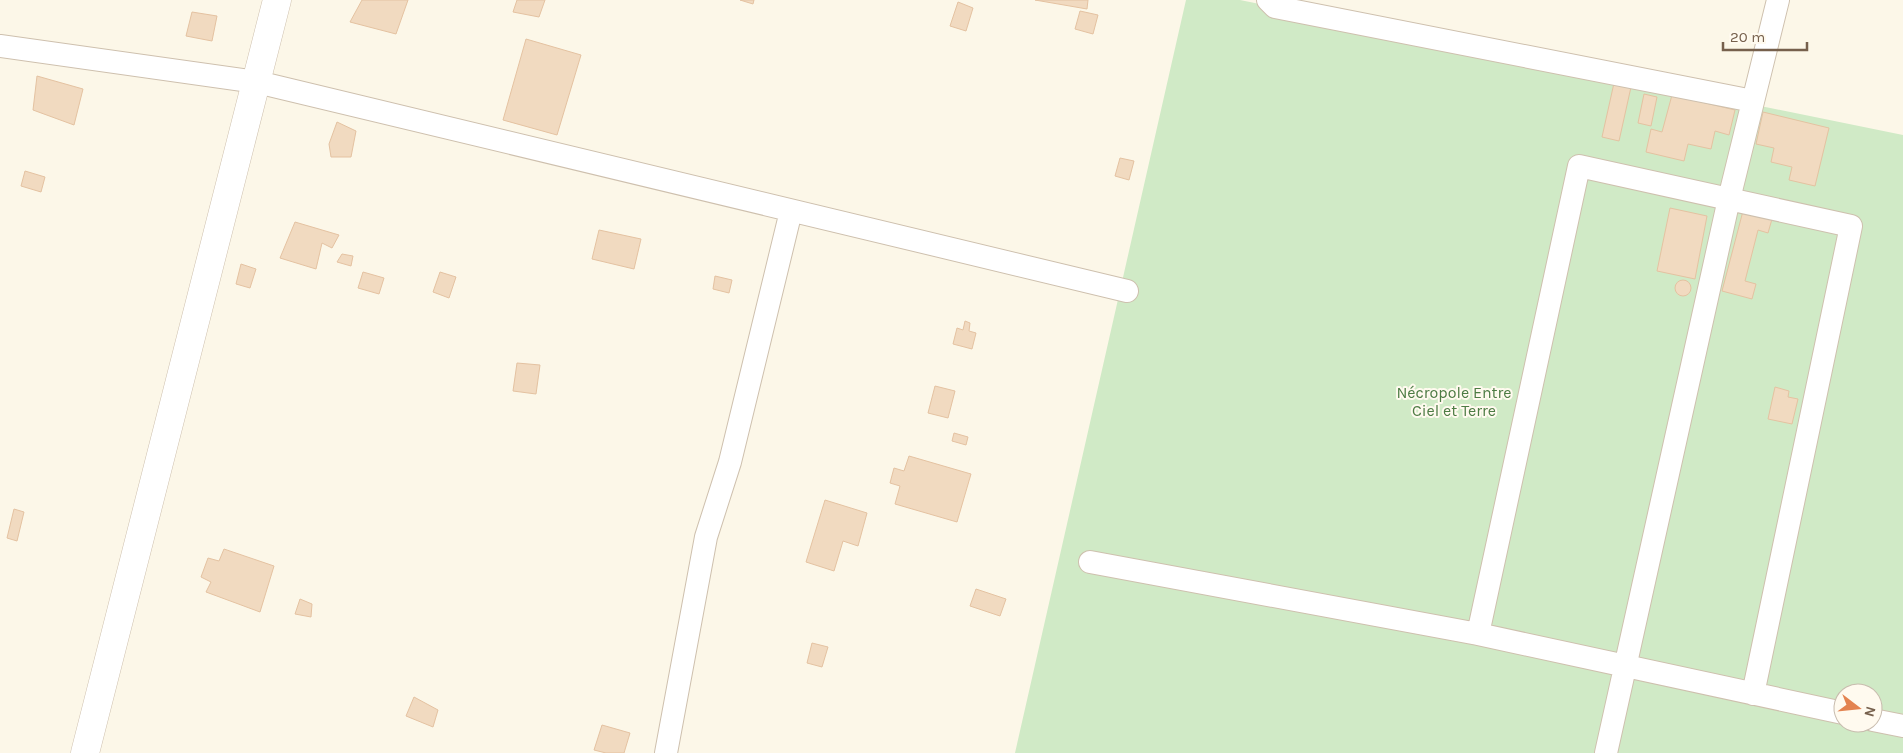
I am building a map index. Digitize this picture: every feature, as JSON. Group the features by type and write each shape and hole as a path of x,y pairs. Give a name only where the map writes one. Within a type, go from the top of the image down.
{"street":[{"path":"85,753 257,82 276,0"},
{"path":"1268,0 1275,7 1753,101"},
{"path":"1606,753 1624,665 1729,199 1778,0"},
{"path":"0,46 257,82 1127,291"},
{"path":"1478,634 1579,166 1850,226 1754,694"},
{"path":"666,753 706,537 730,462 791,211"},
{"path":"1090,562 1478,634 1833,711"},
{"path":"1883,722 1903,726"}],"green space":[{"name":"Nécropole Entre Ciel et Terre","path":"1186,0 1240,0 1903,135 1903,753 1015,753"}],"building":[{"path":"362,0 408,0 396,34 350,22"},
{"path":"517,0 545,0 539,17 513,12"},
{"path":"740,0 754,0 753,4"},
{"path":"1035,0 1088,0 1087,9"},
{"path":"958,2 973,8 966,31 950,26"},
{"path":"1080,11 1098,15 1093,34 1075,29"},
{"path":"192,12 217,16 212,41 186,36"},
{"path":"526,39 581,55 557,135 503,120"},
{"path":"37,76 83,89 74,125 33,110"},
{"path":"1614,83 1631,87 1619,141 1602,137"},
{"path":"1644,94 1657,97 1651,126 1638,123"},
{"path":"1672,95 1735,110 1729,135 1715,131 1711,149 1688,144 1684,161 1646,152 1651,129 1662,132"},
{"path":"1763,112 1829,128 1815,186 1789,180 1792,167 1771,162 1774,148 1756,144"},
{"path":"337,122 356,131 351,157 331,157 329,144"},
{"path":"1120,158 1134,161 1129,180 1115,176"},
{"path":"25,171 45,177 41,192 21,186"},
{"path":"1670,208 1707,216 1695,279 1657,271"},
{"path":"1743,211 1772,219 1768,233 1758,230 1745,281 1756,284 1752,299 1722,291"},
{"path":"295,222 339,235 332,248 322,243 316,269 280,258"},
{"path":"599,230 641,239 634,269 592,259"},
{"path":"342,254 353,256 351,266 337,262"},
{"path":"241,264 256,269 250,288 236,284"},
{"path":"363,272 384,278 379,294 358,288"},
{"path":"440,272 456,277 449,298 433,292"},
{"path":"715,276 732,280 729,293 713,289"},
{"path":"1683,280 1689,282 1691,288 1689,294 1683,296 1677,294 1675,288 1677,282"},
{"path":"965,321 970,323 969,331 976,333 972,349 953,344 957,328 963,330"},
{"path":"517,363 540,365 536,394 513,391"},
{"path":"935,386 955,391 948,418 928,413"},
{"path":"1775,387 1789,391 1788,397 1798,399 1792,424 1768,419"},
{"path":"954,433 968,437 966,445 952,441"},
{"path":"909,456 971,474 957,522 895,504 900,486 890,483 894,468 904,471"},
{"path":"825,500 867,513 858,546 843,541 834,571 806,562"},
{"path":"14,509 24,512 17,541 7,538"},
{"path":"224,549 274,566 260,612 206,592 211,582 201,577 208,558 219,561"},
{"path":"976,589 1006,599 1000,616 970,606"},
{"path":"300,599 312,604 311,617 295,614"},
{"path":"812,643 828,647 822,667 807,663"},
{"path":"414,697 438,710 433,727 406,716"},
{"path":"602,725 630,733 624,753 606,753 594,750"}]}
